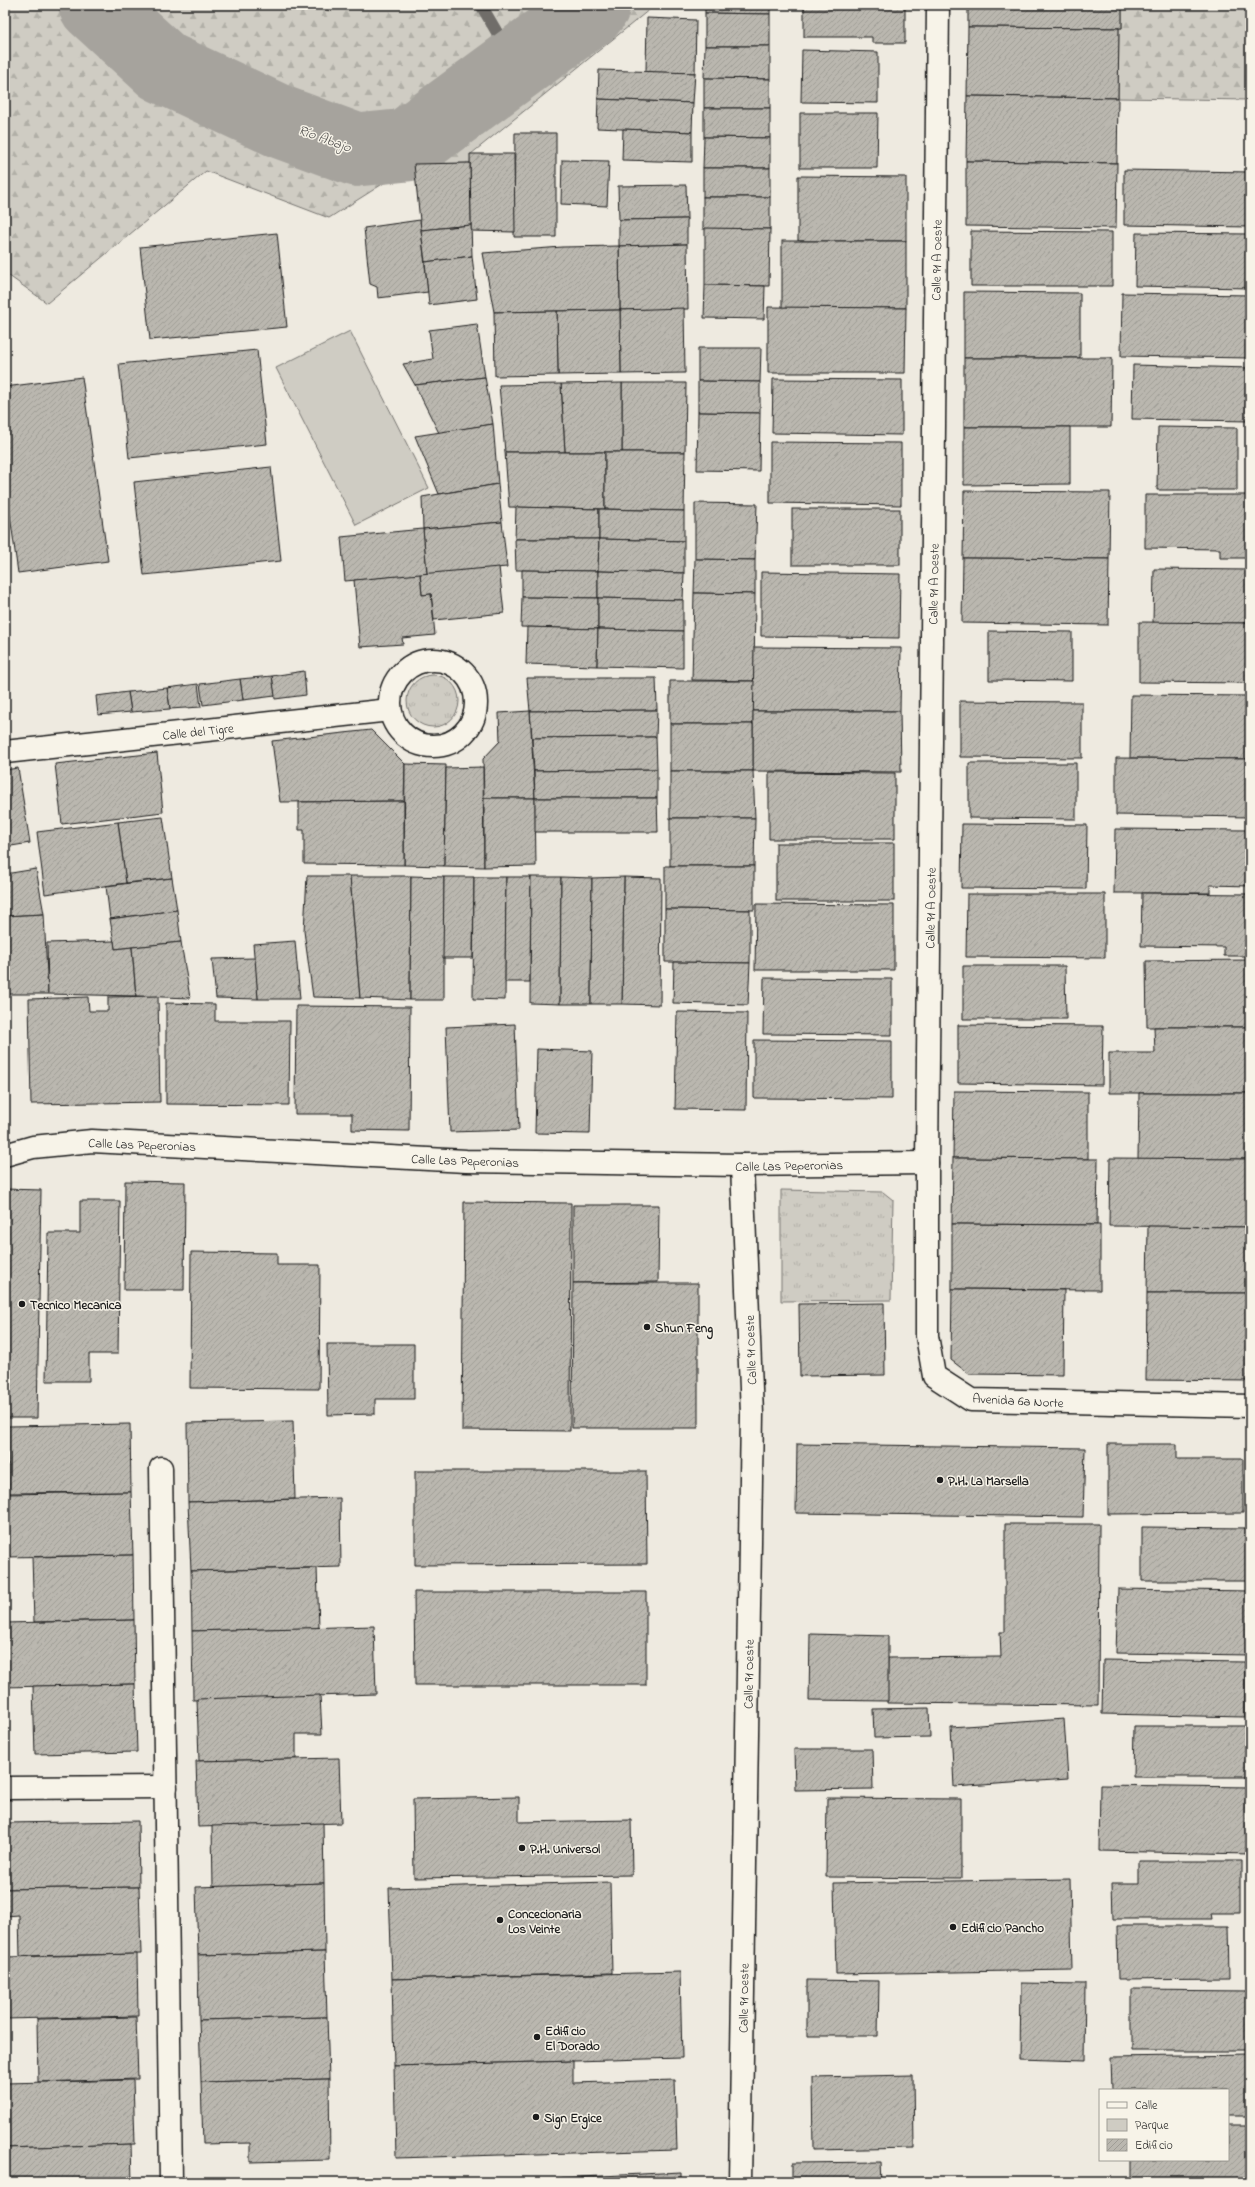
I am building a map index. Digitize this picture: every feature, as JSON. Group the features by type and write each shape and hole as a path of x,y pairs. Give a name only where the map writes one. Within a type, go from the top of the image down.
{"street":[{"name":"Calle 91 A Oeste","path":"927,1163 938,5"},
{"name":"Calle del Tigre","path":"5,752 390,710"},
{"name":"Calle Las Peperonias","path":"5,1155 33,1147 92,1141 466,1160 742,1165 927,1163"},
{"name":"Avenida 6a Norte","path":"927,1163 927,1336 934,1376 971,1400 1250,1406"},
{"name":"Calle 91 Oeste","path":"740,2182 752,1414 742,1165"},
{"path":"161,1468 171,2181"},
{"path":"5,1788 166,1787"}],"green space":[{"path":"5,5 317,5 329,11 331,5 655,5 471,154 470,163 414,164 329,218 206,171 47,303 5,273"},
{"path":"1122,5 1250,5 1250,100 1118,98 1119,28 1122,28"},
{"path":"350,331 429,488 356,525 276,368"},
{"path":"428,675 438,675 452,682 459,696 459,706 452,720 438,727 428,727 418,723 411,716 407,706 407,696 411,686 418,679"},
{"path":"781,1190 883,1192 893,1200 891,1300 781,1301"}],"building":[{"path":"705,5 770,5 770,14 705,13"},
{"path":"804,5 905,5 905,43 872,43 872,37 804,37"},
{"path":"968,5 1122,5 1122,28 968,27"},
{"path":"705,13 770,14 770,46 705,46"},
{"path":"647,18 696,20 695,73 646,72"},
{"path":"968,27 1119,28 1118,98 967,96"},
{"path":"705,46 770,46 770,79 704,78"},
{"path":"802,50 878,52 878,103 801,102"},
{"path":"599,70 695,73 693,103 598,99"},
{"path":"704,78 770,79 770,108 704,108"},
{"path":"967,96 1118,98 1117,163 966,161"},
{"path":"598,99 693,103 692,132 597,128"},
{"path":"704,108 770,108 770,138 704,137"},
{"path":"800,113 878,113 877,168 800,168"},
{"path":"623,129 692,132 692,162 622,160"},
{"path":"515,133 556,133 556,237 514,237"},
{"path":"704,137 770,138 770,168 703,168"},
{"path":"470,154 514,154 515,232 471,231"},
{"path":"562,160 609,161 607,206 561,204"},
{"path":"966,161 1117,163 1116,228 966,226"},
{"path":"470,163 471,225 421,230 414,164"},
{"path":"703,168 770,168 770,197 703,197"},
{"path":"1124,170 1250,172 1250,227 1124,225"},
{"path":"798,176 906,177 906,241 798,241"},
{"path":"686,185 687,219 619,220 618,186"},
{"path":"703,197 770,197 770,229 703,229"},
{"path":"687,219 687,244 619,246 619,220"},
{"path":"420,220 428,292 378,298 377,287 370,284 364,228"},
{"path":"471,225 472,256 425,262 421,230"},
{"path":"705,228 770,229 769,286 705,285"},
{"path":"971,231 1112,232 1112,286 971,286"},
{"path":"277,233 287,327 150,340 140,247"},
{"path":"1136,233 1250,234 1250,288 1135,286"},
{"path":"782,241 906,241 906,308 782,308"},
{"path":"687,244 688,309 620,310 619,246"},
{"path":"619,246 620,310 494,312 483,253 562,247"},
{"path":"472,256 477,299 429,305 425,262"},
{"path":"705,285 765,286 764,319 704,318"},
{"path":"964,292 1080,293 1080,358 964,358"},
{"path":"1122,293 1250,295 1250,358 1121,356"},
{"path":"768,307 906,308 905,373 768,373"},
{"path":"684,308 685,373 621,374 620,310"},
{"path":"620,310 621,374 558,375 557,311"},
{"path":"557,311 558,375 495,376 494,312"},
{"path":"477,324 485,377 415,385 403,364 433,359 429,330"},
{"path":"698,348 761,348 760,382 698,381"},
{"path":"257,350 267,444 129,458 119,364"},
{"path":"964,358 1112,358 1111,427 964,427"},
{"path":"1133,365 1250,368 1250,421 1132,419"},
{"path":"82,377 108,561 18,573 5,479 5,387"},
{"path":"485,377 493,424 439,433 415,385"},
{"path":"773,379 902,380 902,435 772,433"},
{"path":"698,381 760,382 760,413 698,412"},
{"path":"622,383 686,383 685,452 622,452"},
{"path":"622,383 622,452 565,452 561,384"},
{"path":"561,384 565,452 505,452 499,385"},
{"path":"698,412 760,413 759,471 697,470"},
{"path":"493,424 498,484 439,494 415,436"},
{"path":"964,427 1070,427 1070,484 964,485"},
{"path":"1158,427 1237,428 1237,490 1157,490"},
{"path":"770,442 901,443 901,505 770,503"},
{"path":"505,452 605,452 605,509 509,507"},
{"path":"605,452 685,452 684,511 605,509"},
{"path":"271,467 281,561 144,575 134,482"},
{"path":"498,484 502,522 423,529 422,497"},
{"path":"964,491 1110,492 1109,559 963,558"},
{"path":"1145,495 1250,495 1250,558 1220,558 1220,549 1145,548"},
{"path":"695,503 757,504 755,560 695,559"},
{"path":"516,507 599,509 599,539 515,539"},
{"path":"599,509 684,511 684,541 599,539"},
{"path":"792,509 900,509 900,565 792,565"},
{"path":"502,522 507,567 427,574 423,529"},
{"path":"423,529 427,574 345,581 341,537"},
{"path":"515,539 599,539 598,571 516,570"},
{"path":"599,539 684,541 684,573 598,571"},
{"path":"963,558 1109,559 1108,625 962,623"},
{"path":"695,559 755,560 755,594 694,593"},
{"path":"499,567 504,613 434,620 431,594 422,595 420,574"},
{"path":"1154,569 1250,570 1250,623 1153,623"},
{"path":"522,570 598,571 598,598 522,597"},
{"path":"598,571 684,573 683,600 598,598"},
{"path":"761,572 900,574 899,638 761,636"},
{"path":"420,574 422,595 431,594 435,635 402,638 403,644 360,647 354,580"},
{"path":"694,593 755,594 754,681 692,680"},
{"path":"522,597 598,598 598,629 521,627"},
{"path":"598,598 683,600 683,631 598,629"},
{"path":"1139,622 1250,623 1250,683 1139,682"},
{"path":"527,627 598,629 597,666 526,664"},
{"path":"598,629 683,631 683,668 597,666"},
{"path":"989,631 1072,632 1072,681 989,680"},
{"path":"754,647 901,648 900,711 753,711"},
{"path":"304,671 306,695 275,699 272,676"},
{"path":"272,676 275,696 243,700 240,679"},
{"path":"527,678 656,678 657,710 530,711"},
{"path":"240,679 243,700 203,705 200,684"},
{"path":"670,681 754,681 753,724 670,724"},
{"path":"198,684 201,707 170,709 167,688"},
{"path":"167,688 170,709 131,712 128,692"},
{"path":"128,692 131,712 98,715 96,696"},
{"path":"1131,695 1250,696 1250,759 1130,758"},
{"path":"960,701 1082,702 1082,758 960,757"},
{"path":"657,710 656,737 532,738 530,711"},
{"path":"530,711 535,798 484,798 483,759 500,741 499,713"},
{"path":"753,711 900,711 901,772 753,771"},
{"path":"670,724 753,724 753,771 670,771"},
{"path":"371,730 405,764 404,801 280,802 272,741"},
{"path":"656,737 657,769 534,771 532,738"},
{"path":"157,753 163,812 62,824 55,764"},
{"path":"1116,758 1250,759 1250,817 1116,815"},
{"path":"969,763 1076,763 1076,819 969,818"},
{"path":"405,764 446,765 444,866 404,865"},
{"path":"483,767 484,867 444,866 446,768"},
{"path":"18,768 30,843 5,847 5,770"},
{"path":"657,769 657,798 535,798 534,771"},
{"path":"670,771 753,771 755,818 670,818"},
{"path":"769,772 895,773 895,839 769,839"},
{"path":"484,798 535,798 536,866 484,867"},
{"path":"535,798 657,798 658,832 535,832"},
{"path":"404,801 404,865 304,864 304,830 299,830 299,802"},
{"path":"163,817 172,878 126,883 118,822"},
{"path":"670,818 755,818 754,866 670,866"},
{"path":"118,822 126,883 45,894 37,832"},
{"path":"962,824 1087,825 1086,889 961,888"},
{"path":"1115,829 1250,830 1250,886 1210,885 1210,893 1114,893"},
{"path":"776,843 894,843 894,901 776,901"},
{"path":"665,866 754,866 754,910 665,909"},
{"path":"36,869 44,914 5,916 5,874"},
{"path":"307,876 350,876 360,998 313,997 304,931"},
{"path":"350,876 411,876 410,1000 360,998"},
{"path":"411,876 444,877 444,1000 410,1000"},
{"path":"444,877 474,877 473,958 443,958"},
{"path":"474,877 506,877 505,1000 473,999"},
{"path":"506,877 531,877 530,982 505,982"},
{"path":"531,877 561,877 560,1004 530,1003"},
{"path":"561,877 592,878 591,1004 560,1004"},
{"path":"624,877 661,878 660,1005 622,1004"},
{"path":"624,877 622,1004 591,1004 592,878"},
{"path":"172,878 177,910 110,919 106,886"},
{"path":"1142,893 1249,894 1250,956 1224,956 1224,947 1141,946"},
{"path":"967,894 1105,894 1105,958 966,957"},
{"path":"756,904 894,905 894,970 755,970"},
{"path":"665,909 750,910 750,963 665,962"},
{"path":"177,910 181,942 115,949 110,919"},
{"path":"44,914 48,994 5,994 5,916"},
{"path":"114,941 115,949 132,947 136,996 48,994 47,943"},
{"path":"295,941 300,999 258,999 253,944"},
{"path":"181,942 190,998 136,996 132,947"},
{"path":"255,958 258,999 216,998 212,959"},
{"path":"1250,960 1250,1027 1147,1027 1146,961"},
{"path":"674,962 750,963 748,1005 673,1003"},
{"path":"963,966 1065,966 1066,1019 963,1019"},
{"path":"764,978 892,979 892,1035 763,1034"},
{"path":"158,996 160,1102 31,1104 29,999 88,997 89,1011 108,1011 108,997"},
{"path":"166,1003 215,1004 215,1021 290,1021 289,1105 166,1104"},
{"path":"296,1006 410,1007 409,1131 352,1130 352,1114 295,1114"},
{"path":"677,1012 747,1013 746,1110 675,1109"},
{"path":"515,1024 519,1130 450,1132 446,1027"},
{"path":"958,1025 1103,1026 1102,1085 958,1083"},
{"path":"1154,1027 1250,1027 1250,1093 1109,1093 1109,1053 1155,1053"},
{"path":"754,1040 892,1041 892,1099 754,1098"},
{"path":"537,1049 592,1051 590,1134 535,1133"},
{"path":"954,1091 1088,1092 1088,1159 953,1158"},
{"path":"1139,1093 1250,1093 1250,1159 1138,1159"},
{"path":"953,1158 1098,1159 1097,1225 952,1224"},
{"path":"1110,1158 1250,1159 1250,1227 1109,1226"},
{"path":"125,1181 185,1182 184,1290 124,1290"},
{"name":"Tecnico Mecanica","path":"5,1189 41,1190 37,1418 5,1418"},
{"path":"80,1201 120,1201 118,1354 89,1354 89,1381 46,1381 48,1233 80,1233"},
{"path":"464,1202 571,1203 570,1431 462,1430"},
{"path":"573,1205 659,1205 658,1282 573,1283"},
{"path":"952,1224 1100,1225 1100,1290 952,1289"},
{"path":"1148,1226 1250,1227 1250,1293 1147,1293"},
{"path":"191,1252 277,1253 277,1265 320,1265 319,1389 190,1388"},
{"path":"573,1283 698,1283 698,1428 572,1428"},
{"path":"952,1289 1064,1290 1063,1375 969,1374 951,1360"},
{"path":"1147,1293 1250,1293 1250,1381 1146,1380"},
{"path":"884,1303 885,1375 800,1376 799,1304"},
{"path":"327,1344 414,1344 414,1399 375,1399 375,1414 328,1415"},
{"path":"293,1421 295,1499 188,1502 187,1423"},
{"path":"130,1424 131,1492 9,1493 8,1426"},
{"name":"P.H. La Marsella","path":"797,1444 1085,1448 1083,1517 796,1513"},
{"path":"1108,1444 1177,1444 1177,1459 1243,1459 1243,1513 1108,1514"},
{"path":"415,1471 646,1471 647,1564 415,1565"},
{"path":"131,1492 133,1555 5,1557 5,1494"},
{"path":"340,1498 341,1567 191,1571 188,1502"},
{"path":"1005,1524 1099,1524 1098,1705 887,1703 888,1658 1001,1657 1000,1632 1005,1632"},
{"path":"1142,1527 1250,1528 1250,1581 1142,1581"},
{"path":"133,1555 134,1620 34,1622 32,1557"},
{"path":"317,1568 319,1628 192,1631 191,1571"},
{"path":"1118,1589 1250,1591 1250,1655 1116,1653"},
{"path":"414,1592 646,1592 646,1685 415,1685"},
{"path":"134,1620 135,1684 5,1687 5,1623"},
{"path":"374,1626 376,1694 193,1700 192,1631"},
{"path":"810,1634 888,1636 888,1701 809,1700"},
{"path":"1103,1660 1245,1662 1245,1717 1102,1714"},
{"path":"135,1684 137,1752 35,1754 33,1686"},
{"path":"320,1695 322,1734 296,1734 296,1759 199,1761 197,1699"},
{"path":"929,1708 930,1737 874,1738 873,1709"},
{"path":"1064,1719 1068,1779 954,1787 951,1727"},
{"path":"1134,1726 1249,1726 1249,1777 1133,1777"},
{"path":"794,1749 872,1749 873,1789 795,1790"},
{"path":"339,1758 341,1823 198,1827 196,1761"},
{"path":"1100,1785 1250,1787 1250,1854 1099,1851"},
{"name":"P.H. Universol","path":"519,1797 519,1822 631,1820 632,1875 414,1878 413,1799"},
{"path":"827,1798 961,1799 961,1878 826,1877"},
{"path":"138,1821 139,1887 5,1889 5,1823"},
{"path":"323,1823 324,1883 213,1887 212,1826"},
{"path":"1139,1861 1240,1861 1240,1913 1212,1913 1213,1919 1113,1919 1112,1883 1139,1883"},
{"name":"Edificio Pancho","path":"1070,1879 1072,1970 836,1974 834,1883"},
{"name":"Concecionaria Los Veinte","path":"610,1882 612,1973 392,1979 389,1888"},
{"path":"324,1883 325,1952 198,1955 196,1887"},
{"path":"139,1887 141,1954 20,1956 19,1915 5,1916 5,1889"},
{"path":"1117,1926 1229,1926 1230,1978 1118,1979"},
{"path":"325,1952 327,2017 199,2020 198,1955"},
{"path":"137,1954 138,2016 5,2019 5,1957"},
{"name":"Edificio El Dorado","path":"680,1972 682,2058 394,2066 392,1979"},
{"path":"807,1980 879,1981 878,2036 807,2036"},
{"path":"1021,1983 1085,1984 1084,2061 1020,2059"},
{"path":"1132,1989 1250,1990 1250,2051 1132,2051"},
{"path":"136,2017 138,2079 38,2082 37,2019"},
{"path":"327,2017 329,2079 201,2082 199,2020"},
{"path":"1250,2055 1250,2116 1229,2116 1229,2089 1112,2089 1111,2057"},
{"name":"Sign Ergice","path":"573,2061 573,2083 675,2080 677,2150 396,2158 394,2066"},
{"path":"913,2075 914,2148 813,2150 812,2077"},
{"path":"329,2079 330,2160 250,2162 250,2143 203,2144 201,2082"},
{"path":"133,2080 135,2144 5,2148 5,2083"},
{"path":"1229,2125 1246,2125 1247,2181 1130,2182 1130,2161 1229,2161"},
{"path":"131,2144 132,2182 5,2182 5,2148"},
{"path":"881,2162 882,2182 792,2182 792,2163"},
{"path":"681,2172 681,2182 562,2182 562,2178"}],"waterway":[{"name":"Río Abajo","path":"95,5 163,67 281,122 357,150 407,145 589,11 594,5"},
{"path":"481,5 516,65"}],"place":[{"name":"Tecnico Mecanica","path":"22,1304"},
{"name":"Shun Feng","path":"647,1327"},
{"name":"P.H. La Marsella","path":"940,1480"},
{"name":"P.H. Universol","path":"522,1848"},
{"name":"Concecionaria Los Veinte","path":"500,1920"},
{"name":"Edificio Pancho","path":"953,1927"},
{"name":"Edificio El Dorado","path":"537,2037"},
{"name":"Sign Ergice","path":"536,2117"}]}
